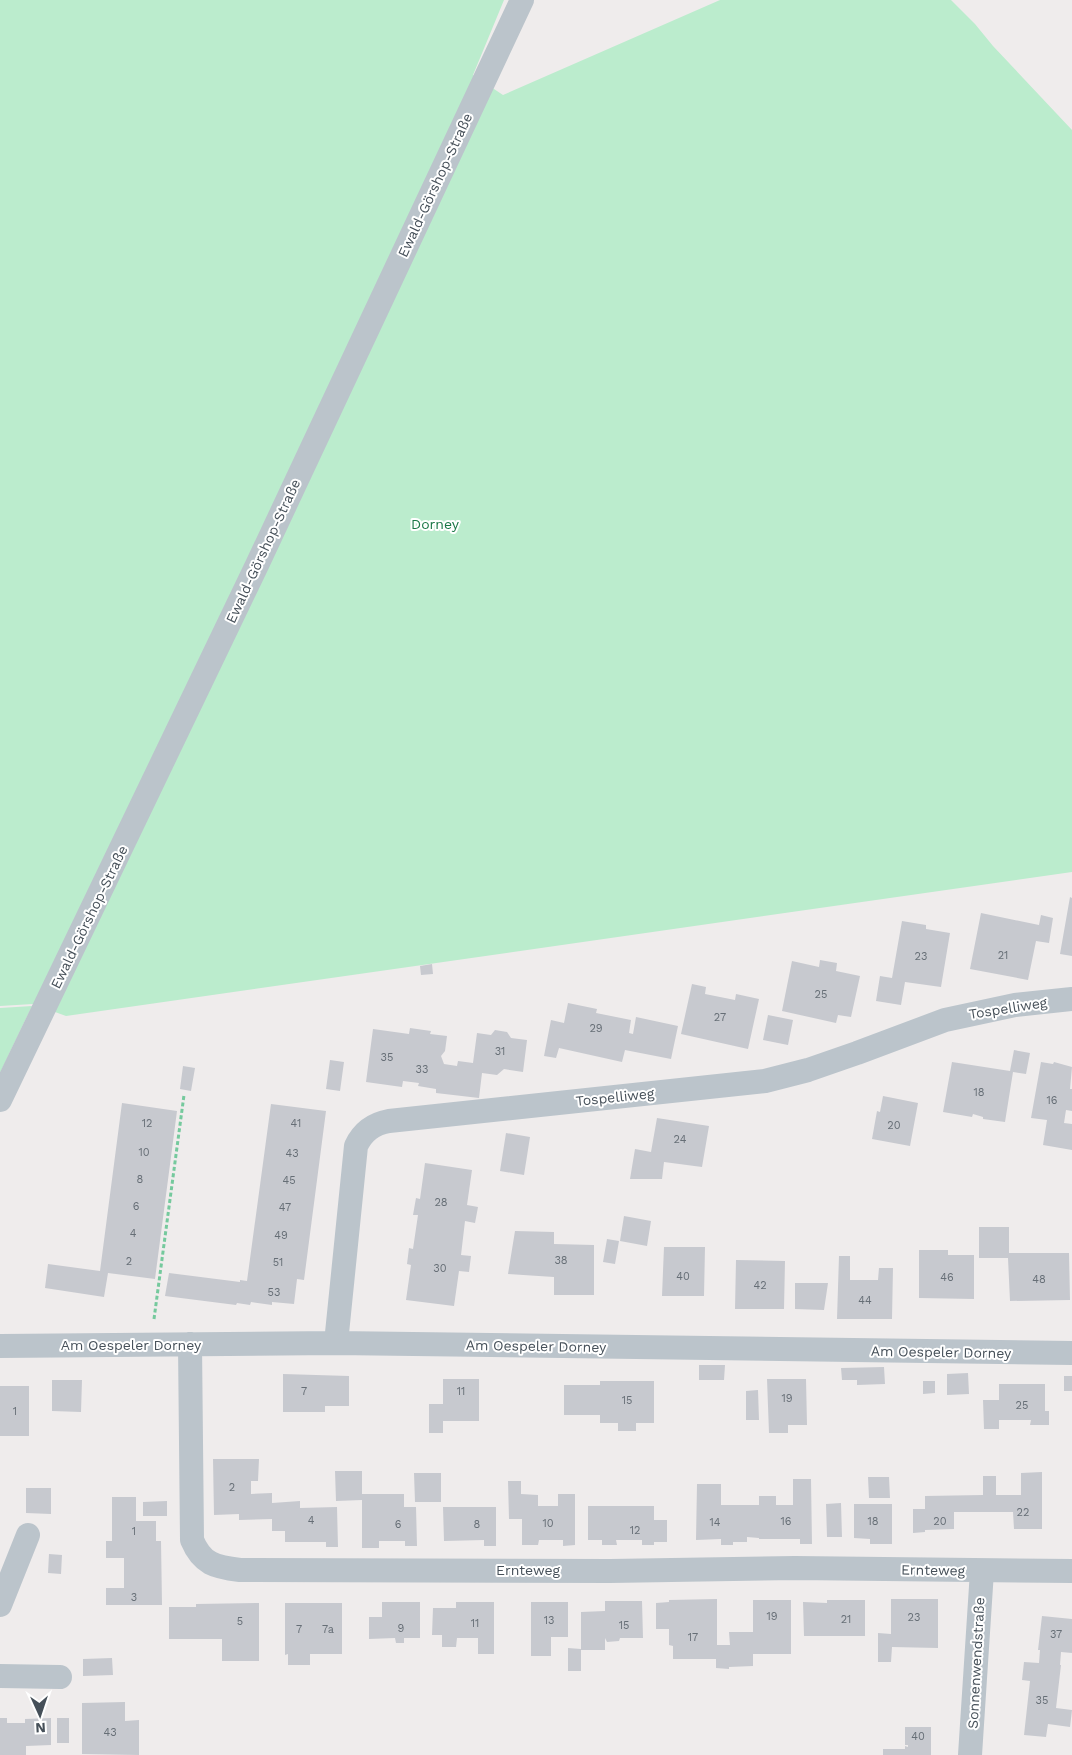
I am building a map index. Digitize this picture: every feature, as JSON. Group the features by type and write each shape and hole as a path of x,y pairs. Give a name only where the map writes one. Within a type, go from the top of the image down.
{"street":[{"name":"Ewald-Görshop-Straße","path":"0,1100 257,565 522,0"},
{"name":"Tospelliweg","path":"336,1343 356,1146 363,1134 376,1124 389,1121 765,1081 808,1070 952,1018 1015,1005 1072,999"},
{"name":"Am Oespeler Dorney","path":"0,1346 336,1343 1072,1353"},
{"name":"Ernteweg","path":"190,1344 192,1540 198,1553 207,1562 220,1568 240,1570 610,1571 795,1568 1072,1571"},
{"path":"0,1605 28,1536"},
{"name":"Sonnenwendstraße","path":"970,1755 982,1571"},
{"path":"0,1676 60,1677"}],"path":[{"path":"150,1344 184,1095"}],"green space":[{"name":"Dorney","path":"0,0 504,0 473,75 503,95 720,0 951,0 1072,130 1072,872 66,1016 33,1004 0,1006"},
{"path":"32,1006 0,1073 0,1008"}],"building":[{"path":"1070,897 1072,898 1072,956 1060,954"},
{"path":"981,913 1039,925 1041,915 1053,918 1049,943 1036,941 1028,980 970,969"},
{"path":"902,921 926,925 926,929 950,933 941,987 905,982 901,1005 876,1001 880,976 892,978"},
{"path":"820,960 837,963 836,971 860,976 851,1017 838,1015 836,1023 782,1011 792,961 819,967"},
{"path":"432,964 433,974 421,975 420,966"},
{"path":"692,984 706,987 705,994 735,1000 736,994 759,999 748,1049 681,1034"},
{"path":"568,1003 597,1009 596,1013 631,1020 629,1033 633,1034 636,1017 678,1026 671,1059 625,1050 622,1062 559,1048 556,1058 544,1056 551,1020 564,1023"},
{"path":"768,1015 793,1020 788,1045 763,1040"},
{"path":"410,1028 431,1031 430,1034 447,1036 445,1051 441,1056 444,1064 457,1066 458,1061 473,1063 477,1033 491,1035 495,1030 507,1032 511,1038 527,1040 523,1072 504,1069 497,1075 482,1073 479,1098 436,1093 436,1089 418,1086 419,1083 403,1081 402,1087 366,1082 373,1029 409,1034"},
{"path":"1014,1050 1030,1053 1026,1074 1013,1072 1005,1122 983,1119 983,1117 973,1114 972,1117 943,1112 952,1062 1010,1071"},
{"path":"330,1060 344,1062 340,1091 326,1089"},
{"path":"1041,1062 1053,1064 1054,1062 1072,1067 1070,1089 1072,1089 1072,1111 1066,1110 1064,1123 1072,1124 1072,1150 1043,1145 1047,1120 1031,1118"},
{"path":"183,1066 195,1068 191,1091 180,1089"},
{"path":"883,1096 918,1103 910,1146 872,1139 877,1111 880,1112"},
{"path":"122,1103 177,1111 155,1279 108,1273 104,1297 45,1288 48,1264 100,1271"},
{"path":"271,1104 326,1111 304,1280 297,1279 294,1304 272,1302 272,1305 251,1302 250,1305 237,1303 236,1305 165,1296 169,1273 240,1282 240,1280 247,1281"},
{"path":"657,1118 709,1126 702,1167 664,1162 662,1179 630,1179 635,1149 651,1152"},
{"path":"506,1133 530,1137 524,1175 500,1171"},
{"path":"425,1163 472,1170 467,1205 478,1207 475,1223 465,1221 461,1255 471,1256 469,1272 459,1271 454,1306 406,1300 411,1265 407,1264 409,1248 413,1249 418,1215 413,1215 416,1198 420,1199"},
{"path":"624,1216 651,1221 647,1246 620,1241"},
{"path":"979,1227 1009,1227 1009,1253 1069,1253 1070,1300 1010,1301 1008,1258 979,1258"},
{"path":"515,1231 554,1232 554,1244 594,1245 594,1295 554,1295 554,1277 508,1274"},
{"path":"607,1239 619,1241 615,1264 603,1262"},
{"path":"664,1247 705,1247 704,1296 662,1296"},
{"path":"919,1250 948,1250 948,1255 974,1255 974,1299 919,1298"},
{"path":"839,1256 850,1256 850,1280 878,1280 879,1268 893,1268 892,1319 837,1319"},
{"path":"736,1260 785,1261 784,1309 735,1309"},
{"path":"795,1283 828,1283 824,1310 795,1309"},
{"path":"699,1365 725,1365 724,1380 699,1380"},
{"path":"884,1367 885,1384 857,1385 857,1380 842,1380 841,1368"},
{"path":"968,1373 969,1394 947,1395 947,1374"},
{"path":"283,1374 349,1376 349,1406 325,1406 325,1412 283,1412"},
{"path":"1064,1376 1072,1376 1072,1391 1064,1391"},
{"path":"443,1379 479,1379 479,1421 443,1421 443,1433 429,1433 429,1404 443,1404"},
{"path":"767,1379 806,1379 807,1425 788,1425 788,1433 769,1433"},
{"path":"52,1380 82,1380 81,1412 52,1411"},
{"path":"600,1381 654,1381 654,1423 636,1423 636,1431 618,1431 618,1423 600,1423 600,1415 564,1415 564,1385 600,1385"},
{"path":"923,1381 935,1381 935,1393 923,1394"},
{"path":"999,1384 1045,1384 1045,1411 1049,1411 1049,1425 1030,1425 1031,1420 999,1420 999,1429 984,1429 983,1400 999,1400"},
{"path":"0,1386 29,1386 29,1436 0,1436"},
{"path":"758,1390 759,1420 746,1420 746,1391"},
{"path":"213,1459 259,1459 258,1481 251,1481 251,1494 272,1493 272,1503 300,1501 300,1508 337,1507 338,1547 326,1547 326,1542 285,1542 285,1531 272,1531 272,1519 239,1520 239,1514 214,1515"},
{"path":"335,1471 362,1471 362,1494 404,1494 404,1507 416,1507 417,1546 405,1546 405,1541 379,1541 379,1548 362,1548 362,1500 336,1501"},
{"path":"1042,1472 1042,1529 1014,1529 1013,1512 954,1512 954,1529 925,1530 925,1532 913,1533 913,1509 925,1509 925,1496 983,1495 983,1476 996,1476 996,1495 1021,1495 1021,1473"},
{"path":"414,1473 441,1473 441,1502 415,1502"},
{"path":"868,1477 889,1477 890,1498 869,1498"},
{"path":"793,1479 811,1479 812,1544 800,1544 800,1539 759,1539 747,1537 747,1542 733,1542 733,1545 721,1545 721,1539 696,1540 697,1484 721,1484 721,1505 759,1505 759,1496 776,1496 776,1505 793,1505"},
{"path":"508,1481 521,1481 521,1494 538,1495 538,1506 558,1506 558,1494 575,1494 575,1545 563,1546 563,1540 539,1540 538,1545 522,1545 522,1519 509,1519"},
{"path":"26,1488 51,1488 51,1514 26,1513"},
{"path":"112,1497 136,1497 136,1521 156,1521 156,1541 161,1541 162,1605 106,1605 106,1588 124,1588 124,1558 106,1558 106,1541 112,1541"},
{"path":"167,1501 167,1516 143,1516 143,1502"},
{"path":"841,1503 842,1537 827,1537 826,1504"},
{"path":"854,1504 892,1504 892,1544 870,1544 870,1539 854,1538"},
{"path":"588,1506 654,1506 654,1520 667,1520 667,1542 654,1542 654,1545 642,1545 642,1540 616,1540 617,1545 602,1545 602,1540 588,1540"},
{"path":"443,1507 496,1507 496,1546 484,1546 484,1540 444,1541"},
{"path":"49,1554 62,1555 61,1574 48,1573"},
{"path":"717,1599 717,1645 730,1645 729,1632 753,1632 753,1600 791,1600 791,1654 753,1654 753,1666 729,1667 729,1669 716,1668 716,1659 673,1659 673,1646 669,1645 669,1629 656,1629 656,1603 669,1602 669,1600"},
{"path":"891,1599 938,1599 938,1648 892,1647 891,1662 878,1662 878,1633 891,1634"},
{"path":"827,1600 865,1600 865,1636 804,1636 803,1602 827,1603"},
{"path":"605,1601 642,1601 643,1638 620,1638 619,1641 607,1642 605,1638 605,1650 581,1650 581,1671 568,1671 568,1648 581,1649 581,1612 605,1611"},
{"path":"382,1602 420,1602 420,1638 404,1638 404,1643 396,1643 395,1638 369,1639 369,1617 382,1617"},
{"path":"456,1602 494,1602 494,1654 478,1654 478,1638 457,1638 456,1647 442,1647 442,1635 432,1635 433,1608 456,1608"},
{"path":"531,1602 568,1602 568,1637 551,1637 551,1656 531,1656"},
{"path":"259,1603 259,1661 222,1661 222,1639 169,1639 169,1607 196,1607 196,1604"},
{"path":"285,1603 342,1603 342,1654 310,1654 310,1665 288,1665 288,1654 285,1655"},
{"path":"1042,1616 1072,1619 1072,1653 1061,1652 1056,1708 1072,1710 1070,1727 1048,1724 1046,1737 1024,1735 1030,1681 1022,1680 1024,1662 1039,1663 1040,1650 1038,1650"},
{"path":"112,1658 113,1675 83,1676 83,1659"},
{"path":"125,1702 125,1721 139,1720 139,1755 82,1754 82,1703"},
{"path":"0,1718 7,1718 7,1723 25,1723 25,1719 51,1718 51,1745 26,1746 26,1755 0,1755"},
{"path":"57,1718 69,1718 69,1743 57,1743"},
{"path":"905,1727 931,1727 931,1755 883,1755 883,1749 905,1749 905,1746 908,1747 908,1745 905,1745"}]}
